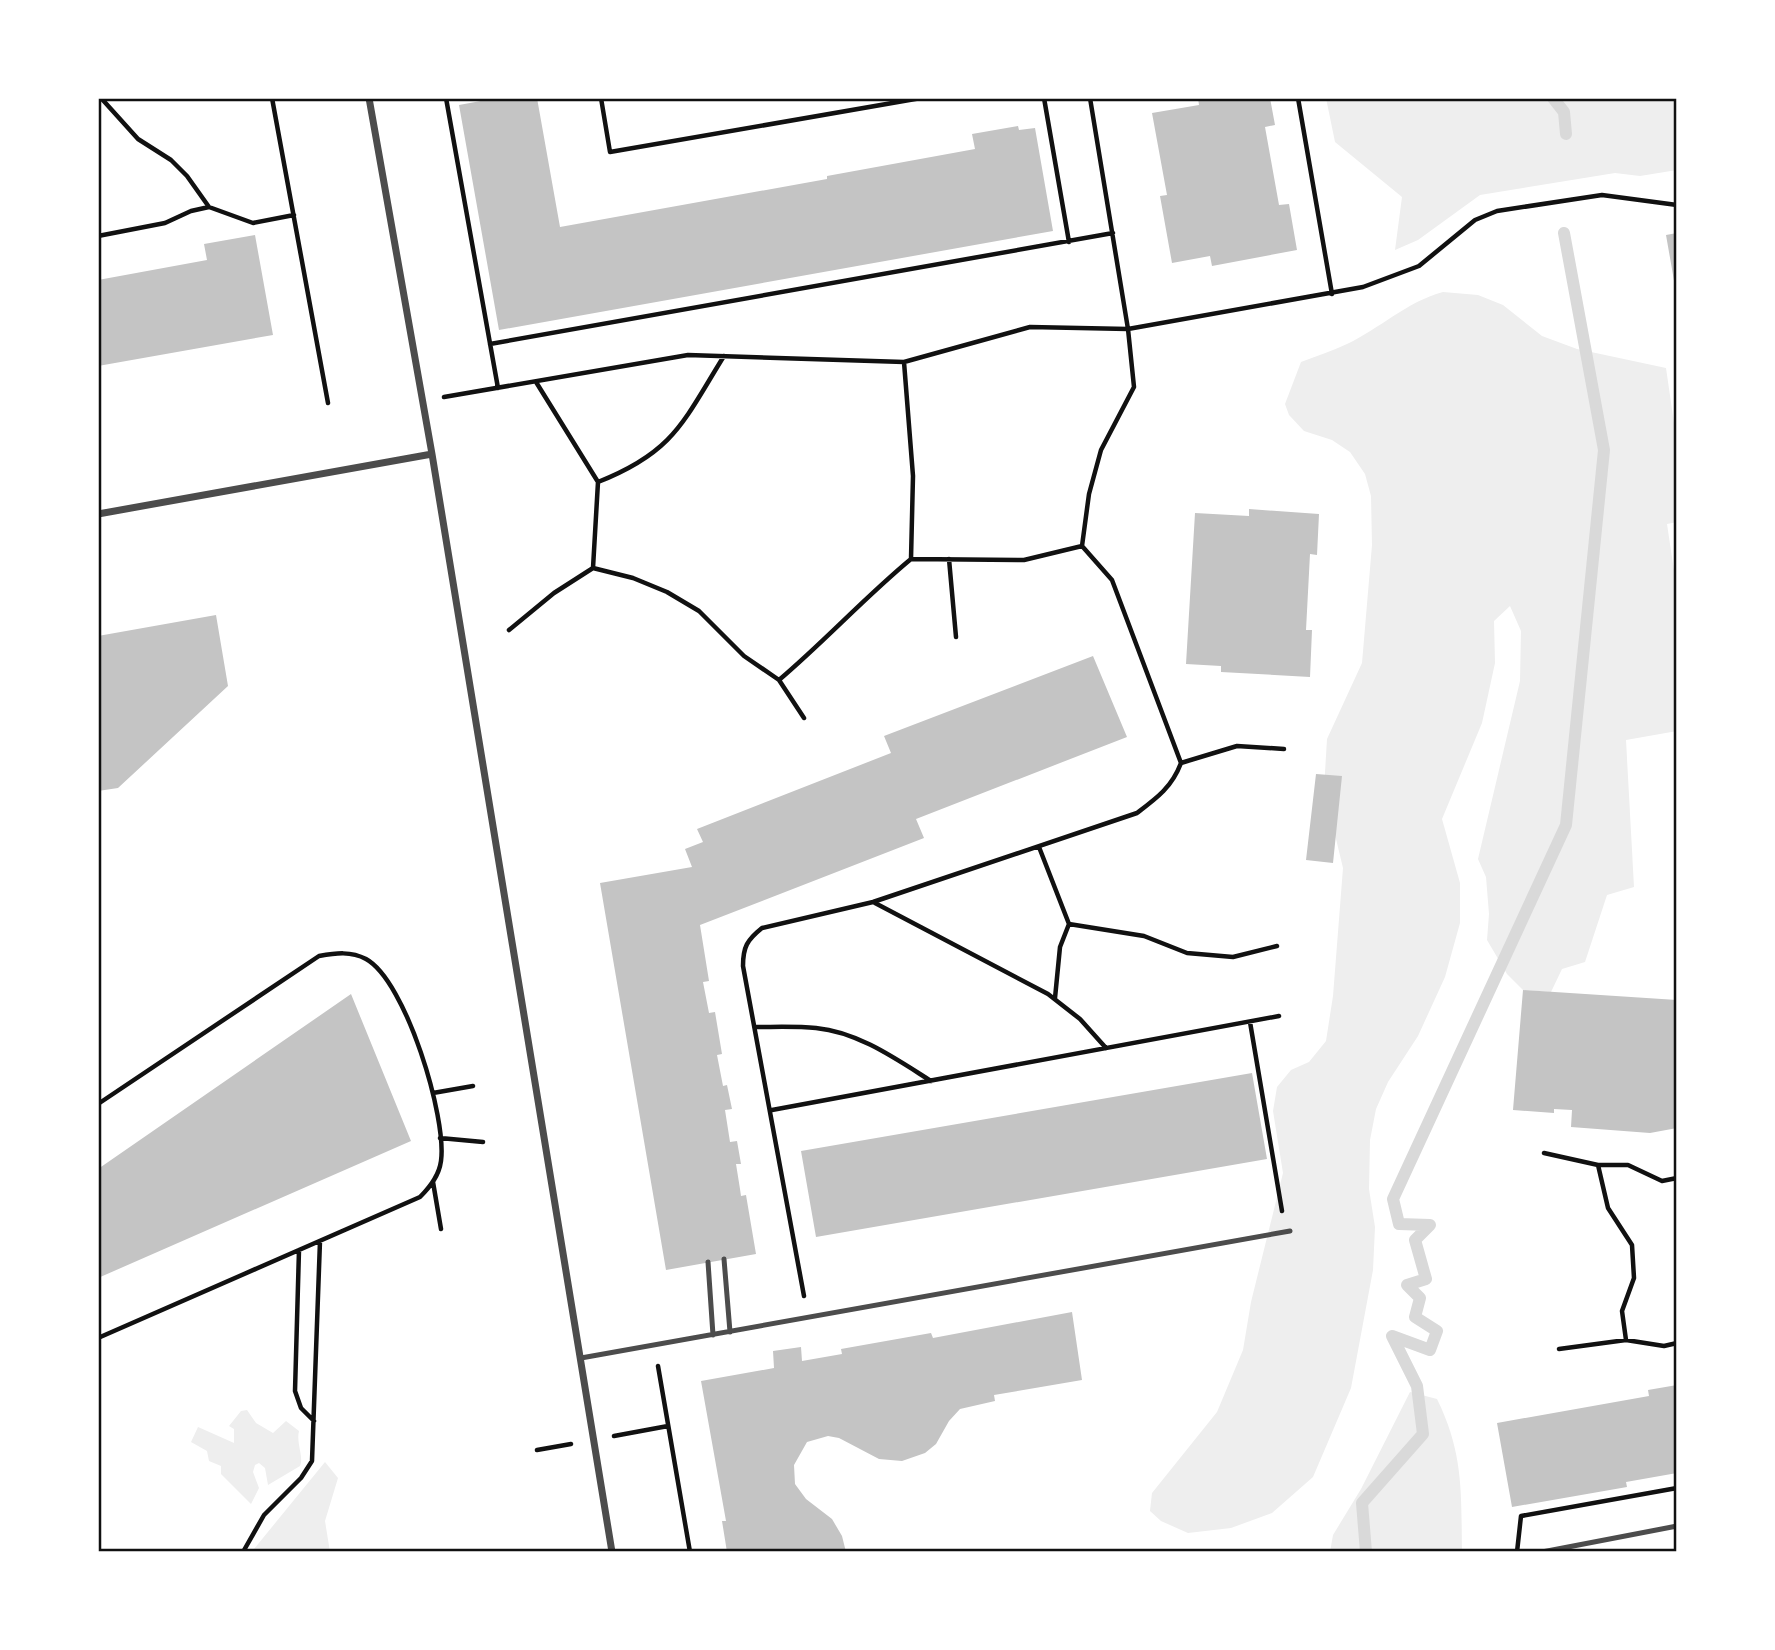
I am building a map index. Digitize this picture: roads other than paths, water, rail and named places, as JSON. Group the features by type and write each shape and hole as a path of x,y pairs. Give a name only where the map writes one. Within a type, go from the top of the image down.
{"street":[{"path":"369,98 432,454 612,1552"},
{"path":"98,514 432,454"}],"lane":[{"path":"581,1359 1287,1232"},
{"path":"724,1259 730,1332"},
{"path":"708,1262 713,1335"},
{"path":"1542,1552 1677,1526"}],"waterway":[{"path":"1553,98 1564,112 1566,134"},
{"path":"1366,1552 1362,1503 1423,1434 1417,1386 1392,1336 1430,1350 1437,1331 1415,1317 1420,1298 1407,1285 1426,1279 1415,1240 1430,1225 1399,1224 1393,1199 1566,825 1604,450 1564,233"}]}
